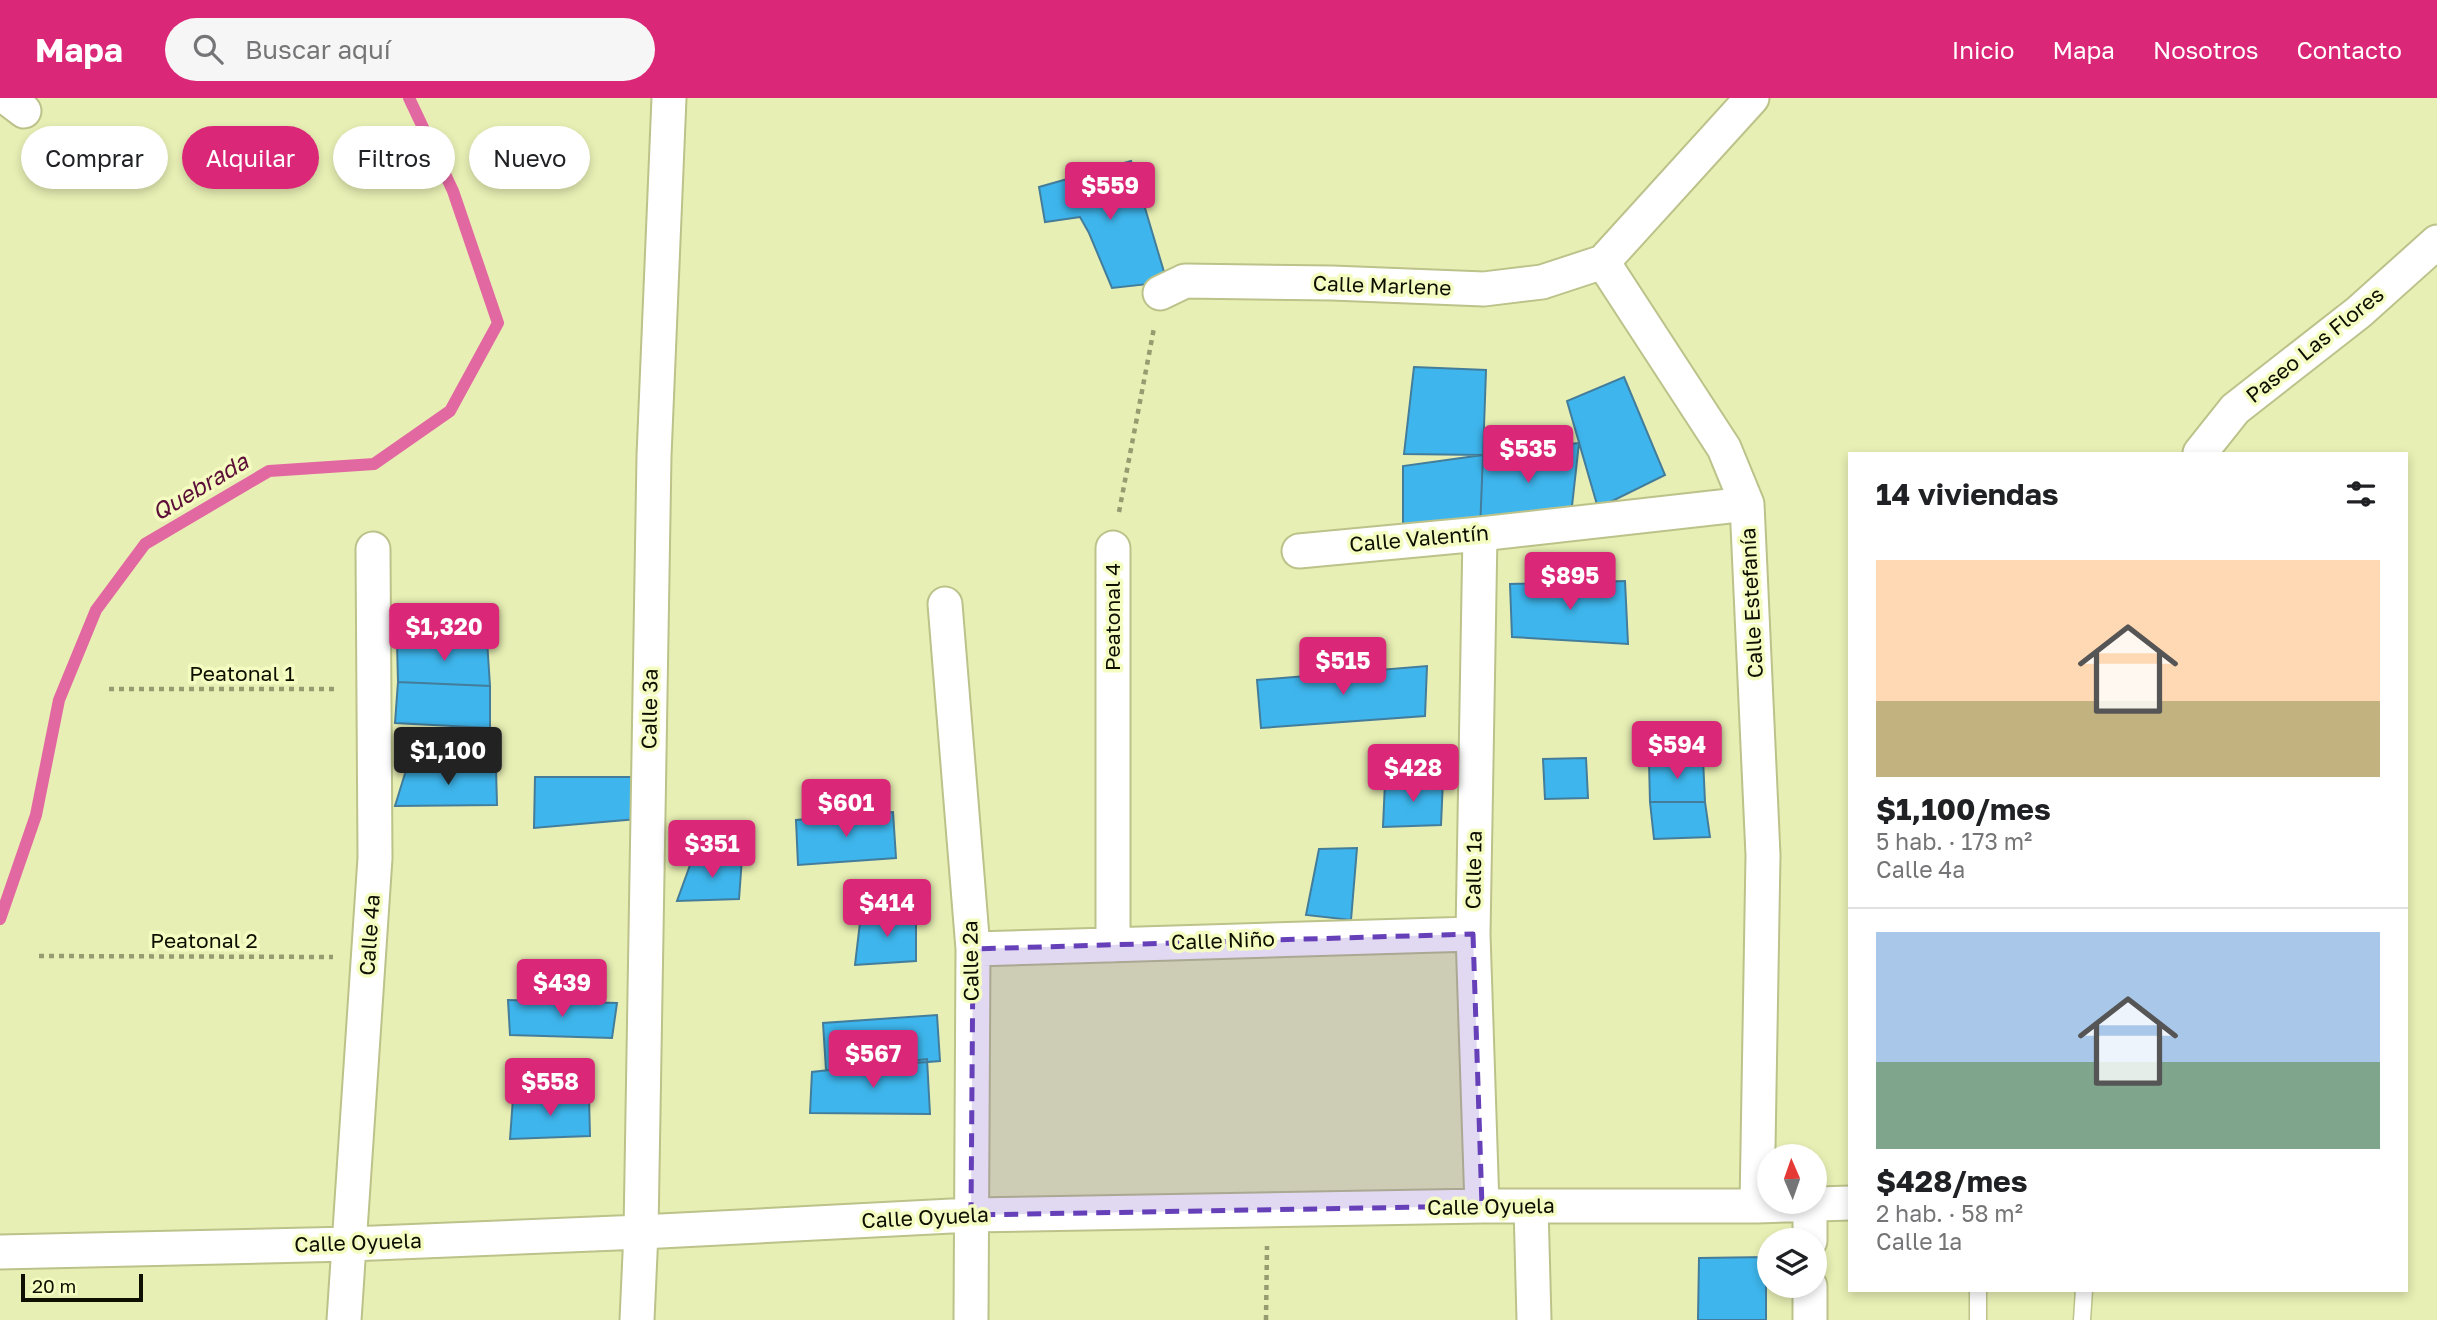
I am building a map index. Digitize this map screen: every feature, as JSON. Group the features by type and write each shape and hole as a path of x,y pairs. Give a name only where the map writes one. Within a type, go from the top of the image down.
{"street":[{"name":"Calle 3a","path":"638,1320 654,456 669,98"},
{"path":"1603,262 1752,98"},
{"name":"Paseo Las Flores","path":"2201,452 2235,409 2359,312 2437,242"},
{"name":"Calle Marlene","path":"1160,293 1185,281 1484,289 1542,282 1603,262"},
{"name":"Calle Estefanía","path":"1603,262 1724,448 1747,504 1763,855 1758,1144"},
{"name":"Calle Valentín","path":"1299,551 1747,504"},
{"name":"Calle 1a","path":"1480,534 1473,934 1482,1206"},
{"name":"Peatonal 4","path":"1113,548 1113,944"},
{"name":"Calle 4a","path":"344,1320 375,858 373,549"},
{"name":"Calle 2a","path":"945,604 973,949 971,1320"},
{"name":"Calle Niño","path":"973,949 1473,934"},
{"name":"Calle Oyuela","path":"1827,1204 1848,1203"},
{"name":"Calle Oyuela","path":"0,1252 350,1244 971,1216 1482,1206 1757,1206"},
{"path":"1531,1206 1534,1320"},
{"path":"1810,1298 1811,1320"}],"lane":[{"path":"1978,1292 1979,1320"},
{"path":"2081,1320 2084,1292"}],"path":[{"name":"Peatonal 4","path":"1113,548 1160,293"},
{"name":"Peatonal 1","path":"109,689 374,690"},
{"name":"Peatonal 2","path":"39,956 369,958"},
{"path":"1266,1320 1267,1211"}],"highlighted area":[{"path":"1473,934 1482,1206 971,1215 973,949"}],"building":[{"path":"1131,161 1167,282 1112,288 1080,217 1045,222 1039,187"},
{"path":"1414,367 1486,370 1483,455 1404,454"},
{"path":"1624,377 1665,475 1598,508 1567,401"},
{"path":"1579,443 1571,515 1480,530 1483,455"},
{"path":"1483,455 1480,530 1403,534 1403,466"},
{"path":"1625,581 1628,644 1512,637 1510,584"},
{"path":"487,640 490,686 398,682 397,642"},
{"path":"1427,666 1425,716 1261,728 1257,680"},
{"path":"398,682 490,686 490,728 395,723"},
{"path":"1586,758 1588,798 1545,799 1543,759"},
{"path":"1703,758 1705,802 1650,802 1649,762"},
{"path":"407,767 496,768 497,805 395,806"},
{"path":"535,777 634,777 637,819 534,828"},
{"path":"1443,780 1441,825 1383,827 1385,782"},
{"path":"1650,802 1705,802 1710,837 1654,839"},
{"path":"893,812 896,858 798,865 796,820"},
{"path":"1357,848 1351,920 1306,915 1319,849"},
{"path":"693,857 742,858 739,899 677,901"},
{"path":"916,913 916,961 855,965 861,914"},
{"path":"508,1000 617,1003 612,1038 510,1035"},
{"path":"937,1015 940,1061 826,1070 823,1023"},
{"path":"927,1059 930,1114 810,1113 812,1072"},
{"path":"589,1097 590,1136 510,1139 513,1098"},
{"path":"1757,1257 1757,1298 1766,1298 1766,1320 1698,1320 1699,1258"}],"waterway":[{"name":"Quebrada","path":"0,919 36,815 59,700 96,610 145,544 269,471 374,464 450,411 498,323 453,191 409,98"}]}
